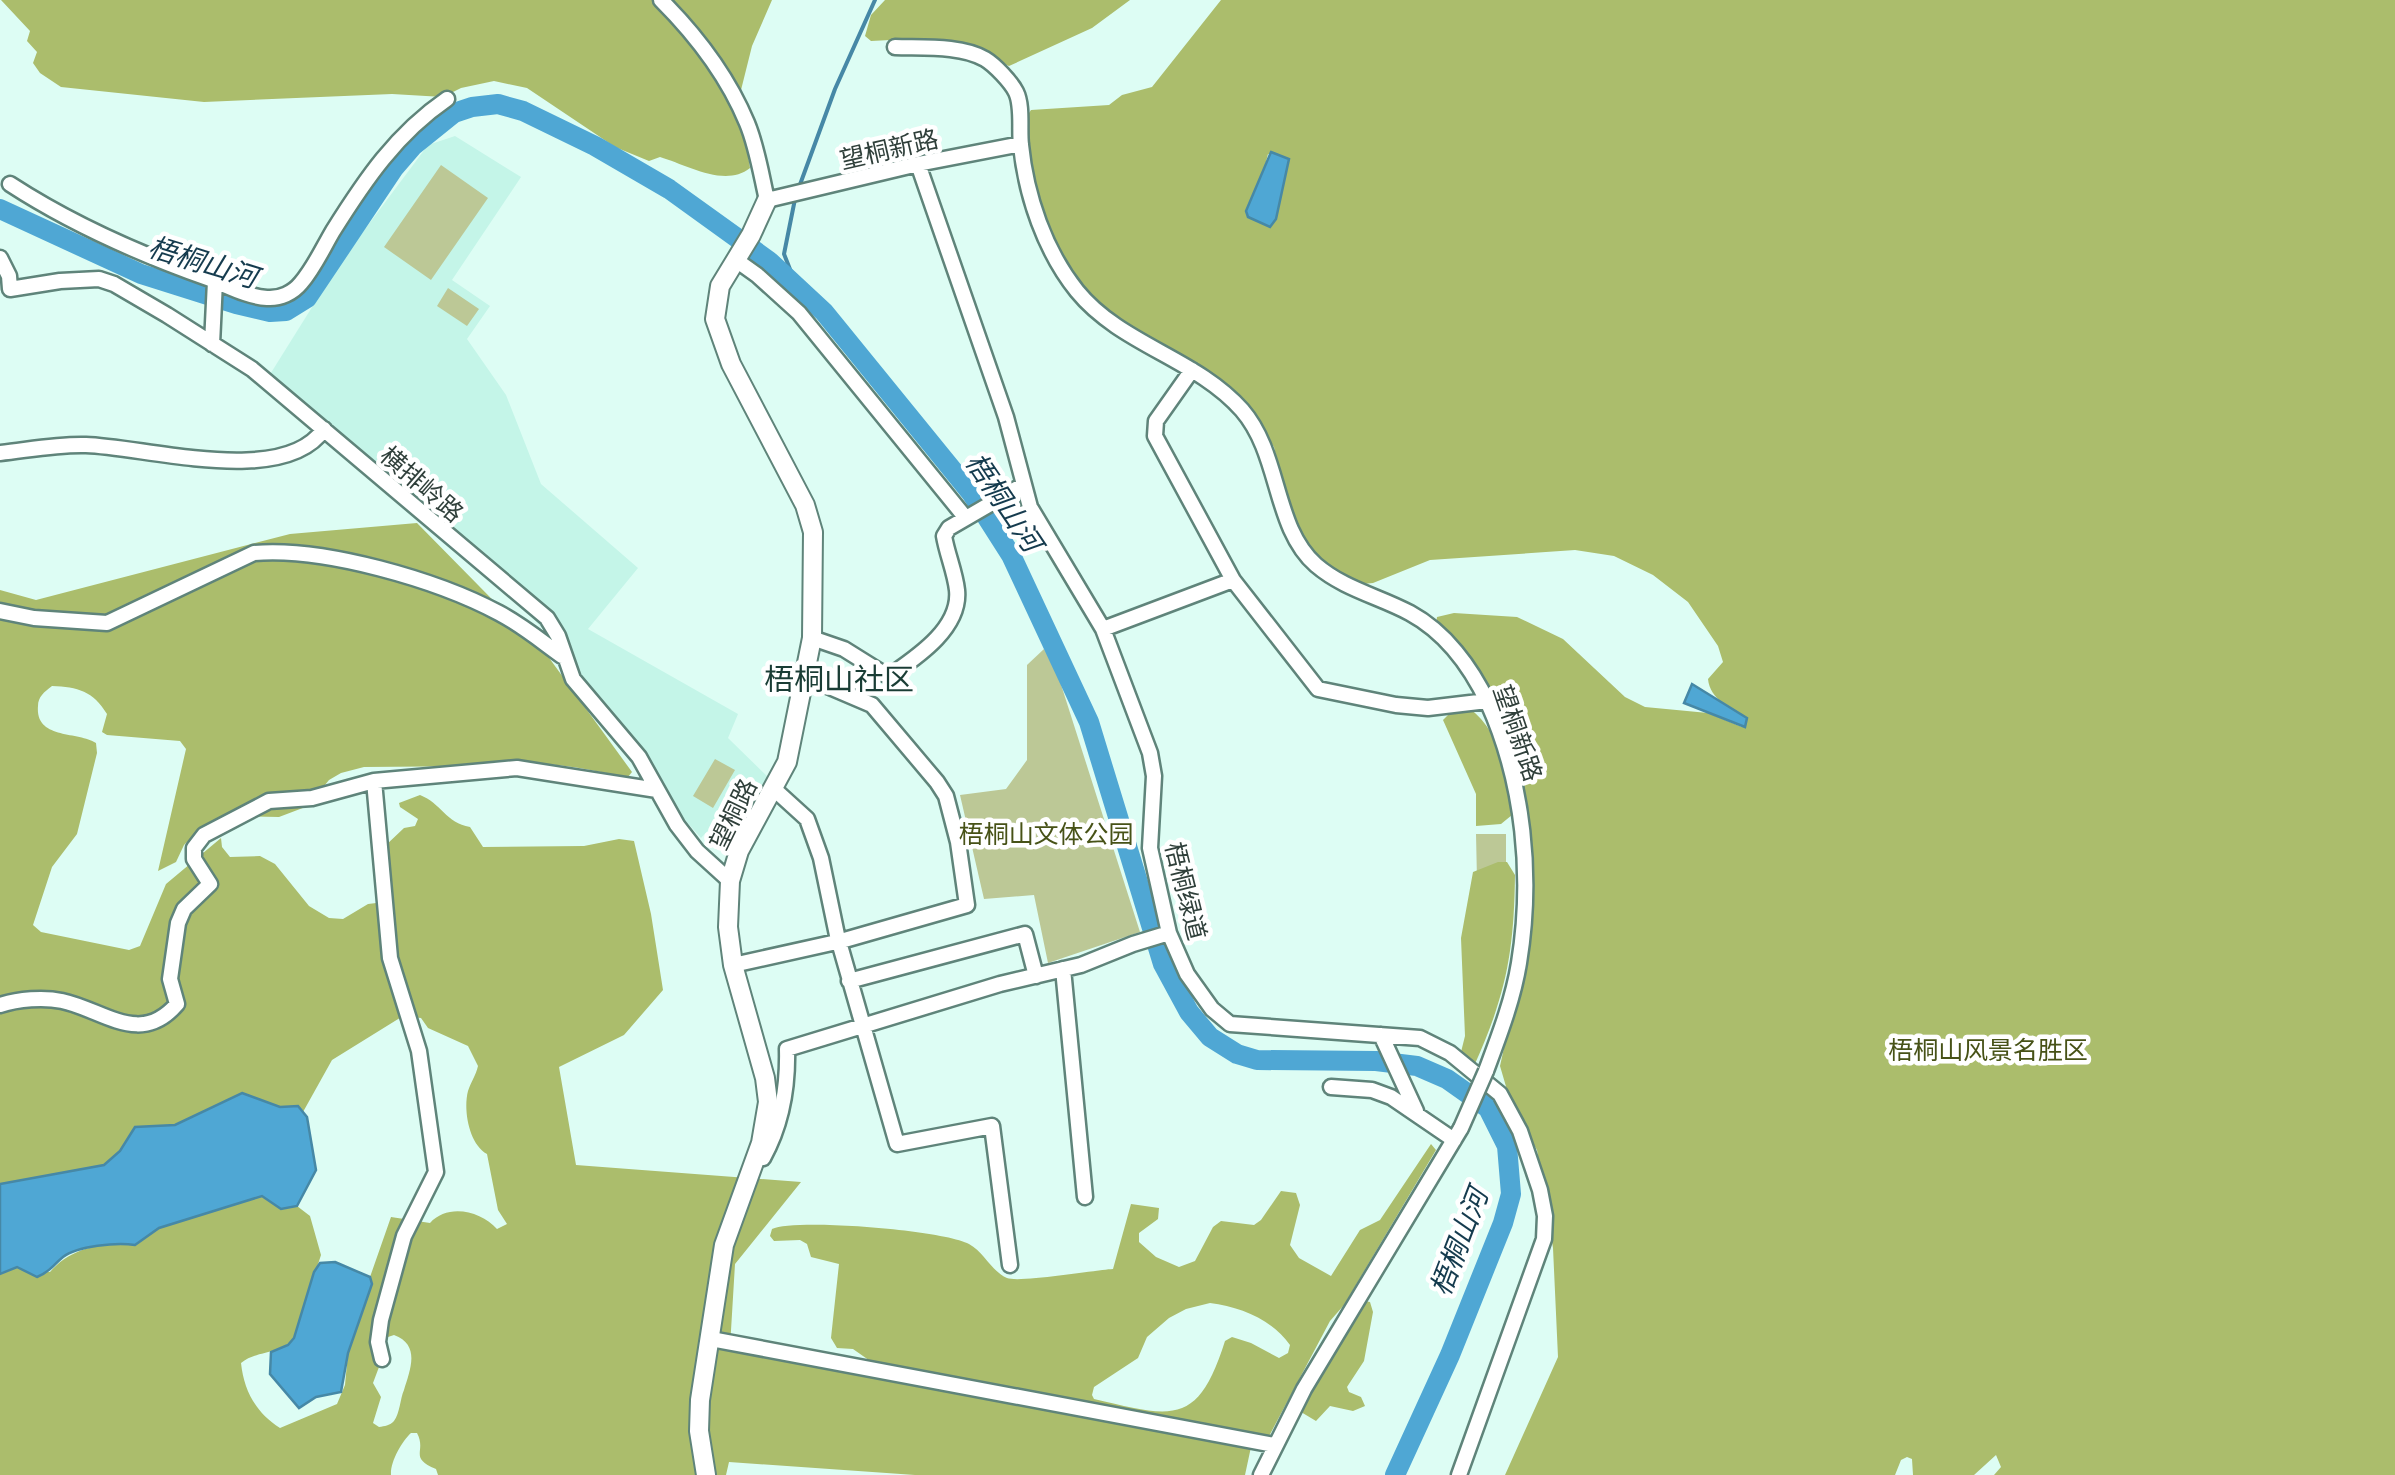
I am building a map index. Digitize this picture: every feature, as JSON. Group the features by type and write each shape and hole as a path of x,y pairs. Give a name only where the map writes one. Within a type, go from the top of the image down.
{"main road":[{"name":"望桐路","path":"706,1475 699,1431 700,1400 724,1245 766,1123 766,1090 732,964 728,926 730,881 740,851 787,762 812,638 812,532 805,505 731,364 716,319 720,286 773,199"}],"street":[{"path":"660,0 703,48 723,78 747,123 773,199"},
{"name":"望桐新路","path":"896,47 953,51 984,59 1017,94 1024,170 1042,231 1060,268 1079,294 1116,326 1192,370 1233,400 1267,451 1302,550 1347,587 1409,613 1432,628 1470,672 1487,702 1512,775 1521,819 1524,872 1519,962 1503,1025 1457,1134 1304,1389 1261,1475"},
{"path":"10,184 57,215 158,261 263,298 275,298 301,284 386,152 405,131 446,99"},
{"name":"望桐新路","path":"773,199 1021,144"},
{"name":"梧桐绿道","path":"918,164 1006,417 1030,508 1103,629 1150,753 1154,776 1150,848 1166,934 1186,974 1212,1009 1230,1024 1384,1040 1420,1038 1435,1043 1500,1094 1528,1150 1545,1216 1544,1239 1459,1475"},
{"name":"横排岭路","path":"0,258 8,276 5,291 60,281 99,280 114,284 252,369 547,618 574,680 624,737 676,824 697,851 730,881"},
{"path":"736,260 799,313 968,515"},
{"path":"212,344 215,281"},
{"path":"1192,370 1156,422 1155,436 1233,580 1318,689 1428,708 1487,702"},
{"path":"0,453 83,445 250,460 283,457 314,445 324,429"},
{"path":"812,638 844,649 891,675 923,652 954,610 957,592 944,536 968,515 1023,485"},
{"path":"0,610 34,618 107,624 254,553 282,551 370,568 437,587 496,611 563,656"},
{"path":"1103,629 1233,580"},
{"path":"732,964 839,942 967,905 946,796 938,782 872,705 804,676"},
{"path":"0,1006 45,999 65,1001 96,1015 151,1026 177,1004 170,979 178,924 184,909 210,884 194,859 194,848 204,835 268,801 312,798 374,782 517,768 658,790"},
{"path":"374,782 390,958 413,1026 436,1172 404,1236 378,1342 382,1358"},
{"path":"774,789 807,819 821,858 839,942 896,1144 992,1126 1010,1265"},
{"path":"850,981 1025,934 1036,976"},
{"path":"754,1162 764,1157 775,1134 788,1083 786,1049 1081,966 1166,934"},
{"path":"1063,969 1085,1198"},
{"path":"1384,1040 1413,1106"},
{"path":"1332,1088 1372,1090 1391,1096 1457,1134"},
{"path":"711,1339 1274,1445"}],"shaded area":[{"path":"455,136 521,177 452,280 490,306 467,339 506,395 541,484 638,568 588,629 738,714 728,738 772,781 748,831 724,813 701,838 579,679 564,652 444,522 269,376 339,264 428,145"}],"green space":[{"path":"1,0 772,0 752,46 739,98 750,168 729,176 706,173 660,157 649,161 615,147 527,88 494,81 461,88 443,97 392,94 204,102 61,87 40,73 33,63 37,52 27,41 30,31"},
{"path":"885,0 1130,0 1092,28 1009,66 942,43 871,41 865,36 871,15"},
{"name":"梧桐山风景名胜区","path":"1221,0 2395,0 2395,1475 1994,1475 2001,1467 1996,1455 1974,1475 1913,1475 1912,1459 1907,1457 1901,1460 1895,1475 1505,1475 1558,1357 1553,1248 1537,1150 1512,1107 1500,1066 1528,939 1523,795 1488,694 1436,624 1437,617 1454,613 1517,617 1563,639 1625,697 1645,707 1708,713 1742,727 1747,718 1713,693 1708,679 1723,662 1718,646 1688,602 1653,575 1614,556 1575,550 1430,560 1373,583 1353,585 1327,573 1294,536 1274,447 1258,423 1092,303 1053,247 1029,174 1025,119 1031,110 1109,105 1122,95 1152,87","holes":["1268,154 1289,159 1276,219 1246,211 1260,185"]},
{"path":"441,165 488,198 431,280 384,247"},
{"path":"448,288 479,309 467,326 437,306"},
{"path":"417,523 547,655 632,772 628,777 523,763 364,767 329,780 308,806 279,817 233,816 201,828 184,845 176,862 158,871 186,749 180,741 107,735 102,732 107,714 96,700 77,689 52,686 38,703 43,724 59,733 96,743 97,753 77,834 52,867 33,925 41,932 129,950 140,946 166,884 221,838 230,857 260,856 275,864 309,906 329,918 343,919 368,904 393,901 385,846 404,828 415,826 418,819 399,803 420,795 455,821 470,827 483,847 584,846 619,839 634,841 663,990 624,1035 559,1067 576,1165 801,1182 735,1264 730,1347 1251,1447 1245,1475 915,1475 729,1462 726,1475 438,1475 420,1457 420,1440 417,1433 411,1433 397,1452 391,1475 0,1475 0,1274 17,1267 50,1272 78,1252 100,1245 135,1245 159,1228 262,1196 281,1209 297,1206 310,1216 321,1255 294,1338 282,1347 241,1363 252,1400 280,1428 337,1404 345,1385 348,1353 391,1217 430,1223 455,1211 474,1214 497,1229 507,1224 498,1210 487,1154 476,1143 467,1117 468,1091 478,1066 468,1046 428,1028 421,1018 403,1016 332,1060 303,1112 298,1106 280,1107 242,1093 175,1125 135,1127 120,1152 104,1165 0,1184 0,590 36,600 290,534","holes":["388,1337 402,1339 411,1352 409,1374 396,1418 379,1427 373,1423 381,1397 373,1383 379,1367 377,1356"]},
{"name":"梧桐山文体公园","path":"1044,649 1057,672 1140,932 1048,963 1034,895 984,899 960,795 1006,789 1027,760 1027,665"},
{"path":"1470,709 1489,729 1506,772 1512,815 1501,824 1476,826 1476,794 1443,720 1451,712"},
{"path":"715,759 735,770 713,808 693,796"},
{"path":"1476,834 1506,834 1506,880 1477,880"},
{"path":"1507,862 1515,875 1513,928 1501,995 1474,1066 1461,1052 1465,1036 1461,938 1473,872"},
{"path":"1431,1144 1436,1150 1344,1305 1330,1321 1267,1440 873,1363 853,1349 837,1348 831,1338 839,1264 811,1257 807,1244 800,1240 774,1241 770,1236 772,1229 809,1225 931,1234 969,1244 1007,1278 1041,1278 1113,1269 1131,1204 1159,1208 1158,1219 1139,1233 1139,1242 1156,1257 1179,1267 1195,1261 1213,1227 1221,1221 1254,1225 1281,1191 1296,1193 1300,1205 1290,1245 1299,1258 1331,1276 1360,1230 1380,1220","holes":["1210,1303 1244,1311 1274,1328 1290,1345 1288,1353 1279,1358 1232,1337 1225,1341 1204,1389 1193,1402 1179,1409 1144,1410 1094,1399 1094,1387 1138,1358 1147,1337 1169,1318"]},
{"path":"1360,1300 1370,1302 1373,1312 1364,1361 1347,1387 1361,1397 1365,1406 1353,1411 1330,1406 1316,1421 1301,1412 1301,1406"}],"water":[{"path":"1271,152 1289,159 1276,219 1270,227 1248,217 1246,211"},
{"path":"1692,684 1747,718 1745,727 1684,703"},
{"path":"242,1093 280,1107 298,1106 307,1117 316,1170 297,1206 281,1209 262,1196 159,1228 135,1245 78,1250 37,1277 17,1267 0,1274 0,1184 104,1165 120,1151 135,1127 175,1125"},
{"path":"335,1262 370,1277 372,1284 348,1353 341,1392 316,1397 299,1408 270,1374 271,1352 294,1338 320,1263"}],"waterway":[{"path":"798,190 835,89 875,0"},
{"name":"梧桐山河","path":"0,209 141,274 236,304 270,312 286,311 307,298 394,168 413,146 454,113 498,104 523,111 595,146 669,189 769,261 824,312 972,494 1011,555 1089,722 1163,964 1189,1012 1210,1037 1237,1054 1257,1060 1376,1061 1417,1066 1447,1079 1488,1108 1507,1146 1511,1194 1450,1355 1395,1475"},
{"path":"795,199 784,254 797,287"}],"district":[{"name":"梧桐山社区","path":"839,680"}]}
